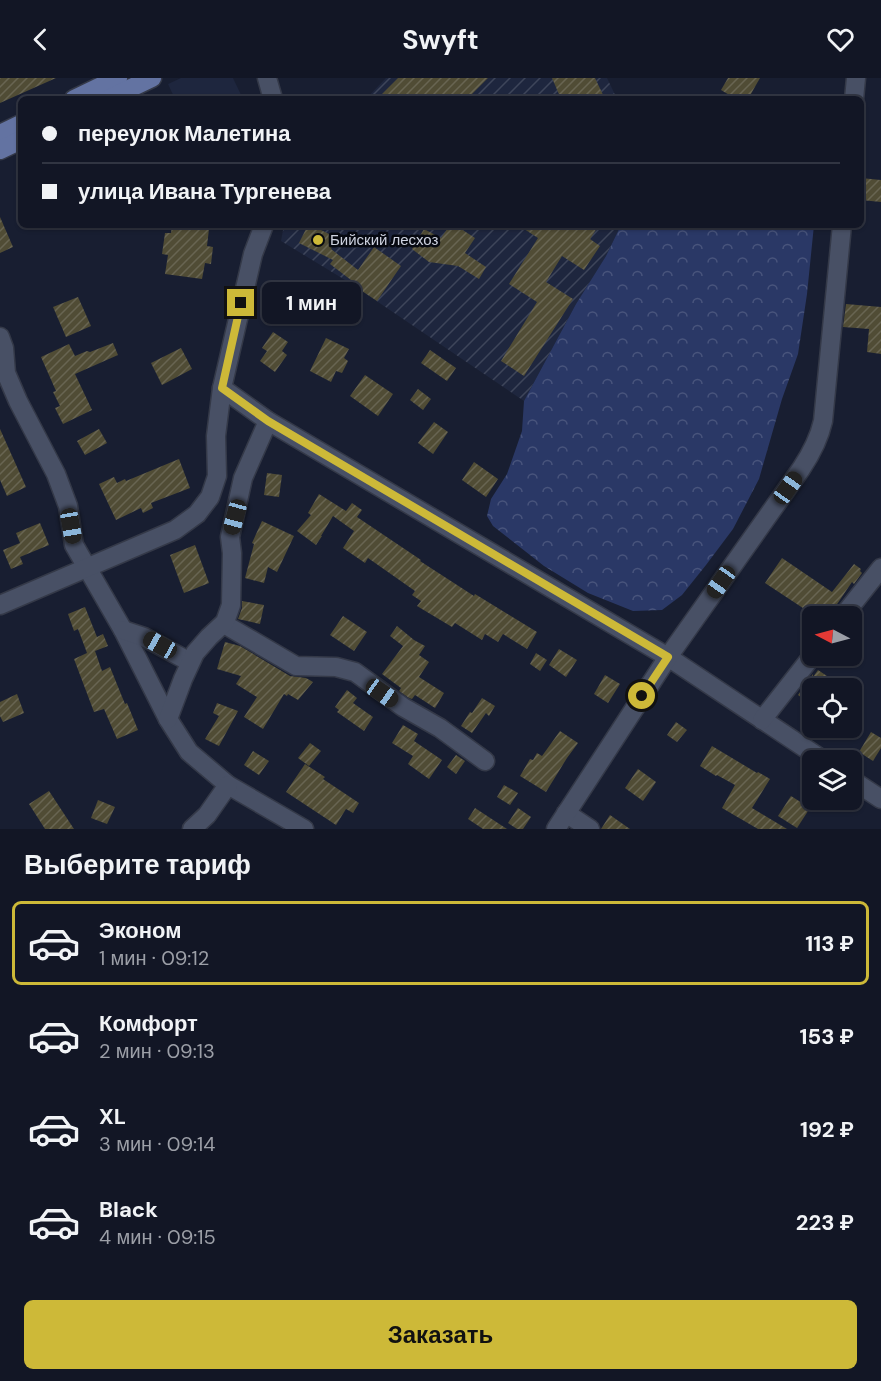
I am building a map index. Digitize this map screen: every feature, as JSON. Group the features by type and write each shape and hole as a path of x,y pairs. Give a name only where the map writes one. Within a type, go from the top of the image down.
{"main road":[{"path":"80,96 118,78"},
{"path":"114,96 152,78"},
{"path":"0,134 18,125"},
{"path":"0,150 18,141"}],"street":[{"path":"267,78 272,96"},
{"path":"854,96 856,78"},
{"path":"0,606 175,530 197,514 210,497 216,476 216,436 222,388 253,254 263,228"},
{"path":"555,829 668,657 808,459 820,434 842,228"},
{"path":"0,337 4,348 6,373 56,474 68,506 75,545 123,630 168,719 189,752 228,784 304,829"},
{"path":"222,388 268,421 668,657 808,750"},
{"path":"168,719 190,662 202,645 224,624 231,605 230,537 243,478 268,421"},
{"path":"851,606 881,568"},
{"path":"224,624 296,666 336,667 355,672 403,707 440,728 485,761"},
{"path":"123,630 144,637 190,662"},
{"path":"762,720 804,666"},
{"path":"192,829 207,816 228,784"},
{"path":"862,787 881,799"},
{"path":"566,813 590,829"}],"shaded area":[{"path":"181,78 233,78 242,96 174,96 168,84"},
{"path":"386,78 607,78 616,96 369,96"},
{"name":"Бийский лесхоз","path":"283,228 620,228 524,401 350,283 281,241"}],"green space":[{"path":"620,228 814,228 798,354 782,399 759,479 733,529 682,595 662,610 633,611 588,593 544,566 493,526 487,516 491,499 507,474 522,431 524,401 576,304 606,256"}],"building":[{"path":"0,78 56,78 0,103"},
{"path":"398,78 488,78 470,96 380,96"},
{"path":"552,78 595,78 604,96 560,96"},
{"path":"728,78 760,78 750,96 731,96 721,90"},
{"path":"864,178 881,180 881,202 864,200"},
{"path":"0,217 13,247 0,253"},
{"path":"172,228 209,229 207,246 213,247 211,264 205,263 202,279 165,274 168,255 162,254 165,233 171,233"},
{"path":"306,228 317,228 337,238 331,249 358,270 374,247 401,266 377,301 350,283 351,280 330,264 333,260 299,243"},
{"path":"448,228 460,228 475,238 465,253 486,267 479,279 458,266 429,262 412,249 424,229 441,238"},
{"path":"523,228 597,228 590,239 600,246 584,270 562,256 546,282 573,299 524,376 501,361 537,302 509,284 538,238"},
{"path":"78,297 91,326 66,337 53,307"},
{"path":"846,304 881,307 881,354 867,352 869,329 843,327"},
{"path":"273,332 288,342 282,351 287,355 275,372 260,361 267,351 262,348"},
{"path":"326,338 349,349 344,358 348,361 342,373 336,371 331,382 310,371"},
{"path":"113,343 118,355 75,374 92,410 63,424 55,408 60,406 53,392 56,391 41,357 69,344 75,356"},
{"path":"181,348 192,369 162,385 151,363"},
{"path":"430,350 456,368 447,381 421,363"},
{"path":"365,375 393,394 378,416 350,396"},
{"path":"418,389 431,399 423,410 410,400"},
{"path":"434,422 448,432 433,454 418,443"},
{"path":"0,429 26,487 7,496 0,480"},
{"path":"99,429 107,443 85,455 77,441"},
{"path":"179,459 190,488 151,503 153,508 143,513 141,508 116,520 99,484 114,477 117,483 125,479 126,481"},
{"path":"474,462 498,479 486,497 462,480"},
{"path":"267,473 282,475 279,497 264,495"},
{"path":"319,494 346,511 352,503 362,510 357,517 420,561 474,596 475,594 537,632 527,649 503,634 498,642 485,634 482,640 455,623 452,627 417,606 421,601 412,595 415,591 368,558 365,563 343,548 354,531 333,516 316,545 297,531 311,515 308,513"},
{"path":"262,521 294,536 277,572 268,567 264,583 245,578 254,544 252,543"},
{"path":"40,523 49,545 20,557 23,564 11,569 3,550 20,543 16,533"},
{"path":"195,545 209,583 184,593 170,555"},
{"path":"782,558 832,592 854,564 861,569 862,573 854,584 852,582 836,606 802,607 765,583"},
{"path":"242,601 264,605 260,624 238,619"},
{"path":"85,607 97,637 103,634 108,646 95,651 102,671 110,667 138,730 117,739 104,709 94,712 74,659 87,653 78,629 74,631 68,614"},
{"path":"343,616 367,632 354,651 330,635"},
{"path":"397,626 425,646 419,655 429,662 419,677 444,693 435,708 415,695 412,699 409,698 399,691 401,688 382,674 403,646 390,636"},
{"path":"225,642 240,646 290,676 306,678 313,682 298,700 284,694 263,729 244,717 257,697 236,684 241,676 217,669"},
{"path":"559,649 577,660 566,677 549,665"},
{"path":"536,653 547,660 540,671 530,664"},
{"path":"818,670 830,678 810,678 813,674 813,677"},
{"path":"605,675 620,684 608,703 594,694"},
{"path":"347,690 357,698 353,703 373,717 364,731 337,712 339,710 335,707"},
{"path":"17,694 24,713 3,722 0,716 0,702"},
{"path":"482,698 495,706 489,716 486,713 472,733 461,726"},
{"path":"217,703 238,711 219,746 205,739 219,716 213,713"},
{"path":"676,722 687,730 677,742 667,735"},
{"path":"403,725 418,734 414,741 442,760 429,779 408,764 413,756 392,743"},
{"path":"560,731 578,743 546,792 520,776 530,759 533,760 537,753 542,756"},
{"path":"871,732 881,738 881,748 873,761 862,754 860,750"},
{"path":"310,743 321,751 309,766 298,758"},
{"path":"712,746 770,779 752,808 787,829 758,829 722,808 735,785 700,766"},
{"path":"253,751 269,761 259,775 244,765"},
{"path":"456,755 465,761 456,774 447,767"},
{"path":"305,764 359,803 353,813 346,809 336,825 286,792"},
{"path":"638,769 656,782 643,801 625,788"},
{"path":"504,785 518,793 510,805 497,797"},
{"path":"49,791 74,829 45,829 29,804"},
{"path":"791,796 802,803 802,810 809,810 797,828 778,816"},
{"path":"98,800 115,807 107,824 91,818"},
{"path":"475,808 507,829 483,829 468,819"},
{"path":"518,808 531,817 523,829 517,829 508,823"},
{"path":"610,815 630,829 601,829"}],"place":[{"name":"Бийский лесхоз","path":"318,240"}],"route":[{"path":"241,303 222,388 268,421 668,657 642,696"}]}
